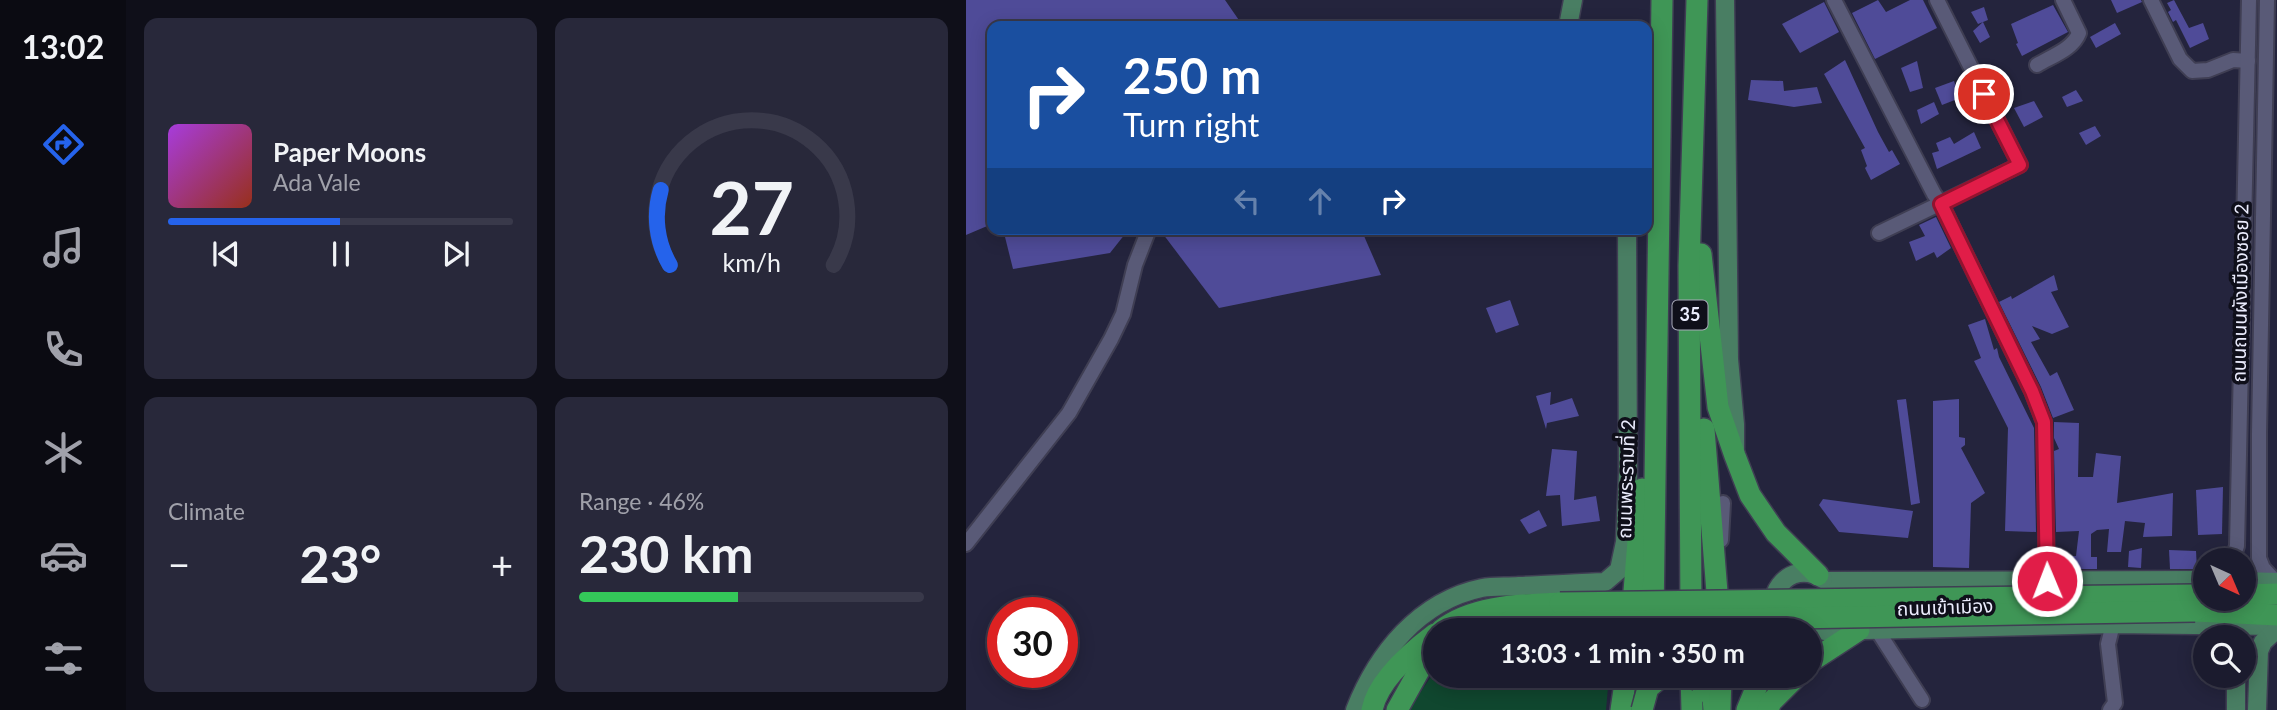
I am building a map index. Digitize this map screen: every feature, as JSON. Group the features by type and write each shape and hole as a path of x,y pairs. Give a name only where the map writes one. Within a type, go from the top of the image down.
{"highway":[{"path":"1650,0 1650,21"},
{"name":"ถนนพระรามที่ 2","path":"1653,618 1662,0"},
{"name":"35","path":"1691,618 1689,265 1698,0"},
{"path":"1652,93 1660,142"},
{"path":"1692,179 1718,407 1750,495 1776,533 1822,578"},
{"path":"1659,266 1689,265 1719,618"},
{"path":"1632,618 1644,457 1655,385"},
{"path":"2256,591 2276,586"},
{"path":"1718,593 1773,598"},
{"path":"1459,618 1509,605 1559,612 2193,607"},
{"path":"2242,611 2277,615"},
{"path":"1528,618 1559,612"},
{"path":"1822,655 1868,630"},
{"path":"1372,710 1374,700 1406,655 1423,643"},
{"path":"1397,710 1423,666"},
{"path":"1621,710 1624,688"},
{"path":"1642,710 1648,688"},
{"path":"1652,710 1653,688"},
{"path":"1691,688 1692,710"},
{"path":"1706,688 1713,698 1714,710"},
{"path":"1720,710 1721,688"},
{"path":"1747,710 1756,688"},
{"path":"1769,710 1771,702 1785,688"}],"main road":[{"path":"1569,21 1573,0"},
{"name":"35","path":"1725,0 1729,359 1735,456"},
{"name":"ถนนพระรามที่ 2","path":"1355,710 1365,684 1382,656 1411,624 1446,601 1482,588 1605,582 1619,570 1625,542 1628,473 1627,235"},
{"name":"ถนนเข้าเมือง","path":"1773,598 1786,579 1807,573 1822,578 2047,581 2193,605"},
{"name":"ถนนเข้าเมือง","path":"1822,578 1833,589 1837,607 1831,624 1822,630"},
{"path":"2256,583 2276,586"},
{"path":"1773,598 1773,609 1777,618"},
{"name":"ถนนเข้าเมือง","path":"1822,634 2113,624 2193,609"},
{"name":"ถนนเข้าเมือง","path":"2220,611 2277,627"},
{"path":"2257,710 2259,651 2263,642 2277,627"},
{"path":"2236,688 2236,710"}],"street":[{"path":"1834,0 1941,204 2032,391 2044,422 2047,581"},
{"path":"1879,233 2020,165 1937,0"},
{"path":"2037,65 2076,41 2079,33 2063,0"},
{"path":"2151,0 2180,59 2192,71 2208,70 2233,60 2248,61"},
{"name":"ถนนถนนผังเมืองซอย 2","path":"2237,548 2249,0"},
{"name":"ถนนถนนผังเมืองซอย 2","path":"2267,0 2271,37 2259,434 2259,558 2276,586"},
{"path":"966,544 1069,413 1123,314 1135,265 1147,235"},
{"path":"2241,436 2259,434"},
{"path":"1718,593 1723,503"},
{"path":"2110,710 2115,703 2108,644 2113,624"},
{"path":"1868,630 1922,700"}],"green space":[{"path":"1423,688 1608,688 1606,710 1408,710"}],"building":[{"path":"966,0 1225,0 1240,21 987,21 987,226 966,235"},
{"path":"1878,0 1886,12 1910,0 1923,0 1937,28 1875,59 1852,13"},
{"path":"2111,0 2141,0 2142,2 2117,13"},
{"path":"2174,0 2189,28 2203,23 2209,39 2190,48 2176,20 2173,22 2168,12 2171,10 2167,3"},
{"path":"1824,2 1839,32 1800,53 1782,24"},
{"path":"2053,5 2068,32 2022,56 2011,24"},
{"path":"1984,7 1988,20 1978,24 1971,12"},
{"path":"1983,22 1990,37 1980,43 1973,31"},
{"path":"2115,23 2121,34 2096,48 2090,37"},
{"path":"1845,60 1878,132 1889,152 1892,150 1900,164 1871,180 1861,150 1865,148 1824,74"},
{"path":"1917,61 1923,88 1910,92 1901,68"},
{"path":"1751,80 1783,81 1784,91 1817,87 1822,103 1794,107 1748,100"},
{"path":"1954,81 1960,98 1942,105 1935,88"},
{"path":"2076,90 2083,101 2067,107 2062,97"},
{"path":"2034,101 2043,117 2024,127 2014,108"},
{"path":"1934,102 1939,114 1921,124 1917,110"},
{"path":"2095,126 2101,136 2086,145 2079,133"},
{"path":"1974,132 1981,148 1937,169 1932,153 1939,151 1936,143 1950,137 1954,144"},
{"path":"1936,217 1951,248 1937,258 1934,252 1916,261 1909,242 1925,236 1919,225"},
{"path":"1004,235 1124,235 1110,253 1013,269"},
{"path":"1164,235 1364,235 1381,275 1219,308"},
{"path":"2054,275 2058,290 2051,292 2069,327 2052,334 2032,326 2040,339 2031,342 2050,376 2057,372 2074,410 2053,418 2041,387 1999,302 2011,296 2012,299"},
{"path":"1510,300 1519,325 1496,333 1486,308"},
{"path":"1985,319 1994,350 1997,348 2034,428 2036,532 2005,531 2008,428 1974,361 1981,358 1968,325"},
{"path":"1551,392 1550,405 1572,398 1579,416 1547,423 1546,429 1536,396"},
{"path":"1906,399 1920,503 1911,505 1897,400"},
{"path":"1959,399 1959,437 1965,438 1965,445 1961,448 1985,493 1971,503 1969,568 1933,567 1933,401"},
{"path":"2054,422 2079,423 2078,477 2093,477 2096,453 2121,456 2117,503 2173,493 2172,536 2143,537 2145,523 2125,521 2121,552 2107,552 2109,529 2097,530 2091,534 2091,557 2097,557 2097,569 2059,566 2059,557 2076,556 2079,531 2056,532 2054,451 2059,449 2054,438"},
{"path":"1552,449 1577,451 1574,500 1596,496 1600,521 1562,526 1560,495 1546,496"},
{"path":"2223,487 2222,534 2198,535 2196,490"},
{"path":"1823,499 1913,511 1908,538 1839,532 1819,505"},
{"path":"1539,510 1547,526 1529,534 1520,520"},
{"path":"2142,548 2141,568 2128,567 2129,551"},
{"path":"2169,550 2193,551 2193,569 2170,569"}],"route":[{"path":"1984,94 2020,165 1941,204 2032,391 2044,422 2047,581"}]}
